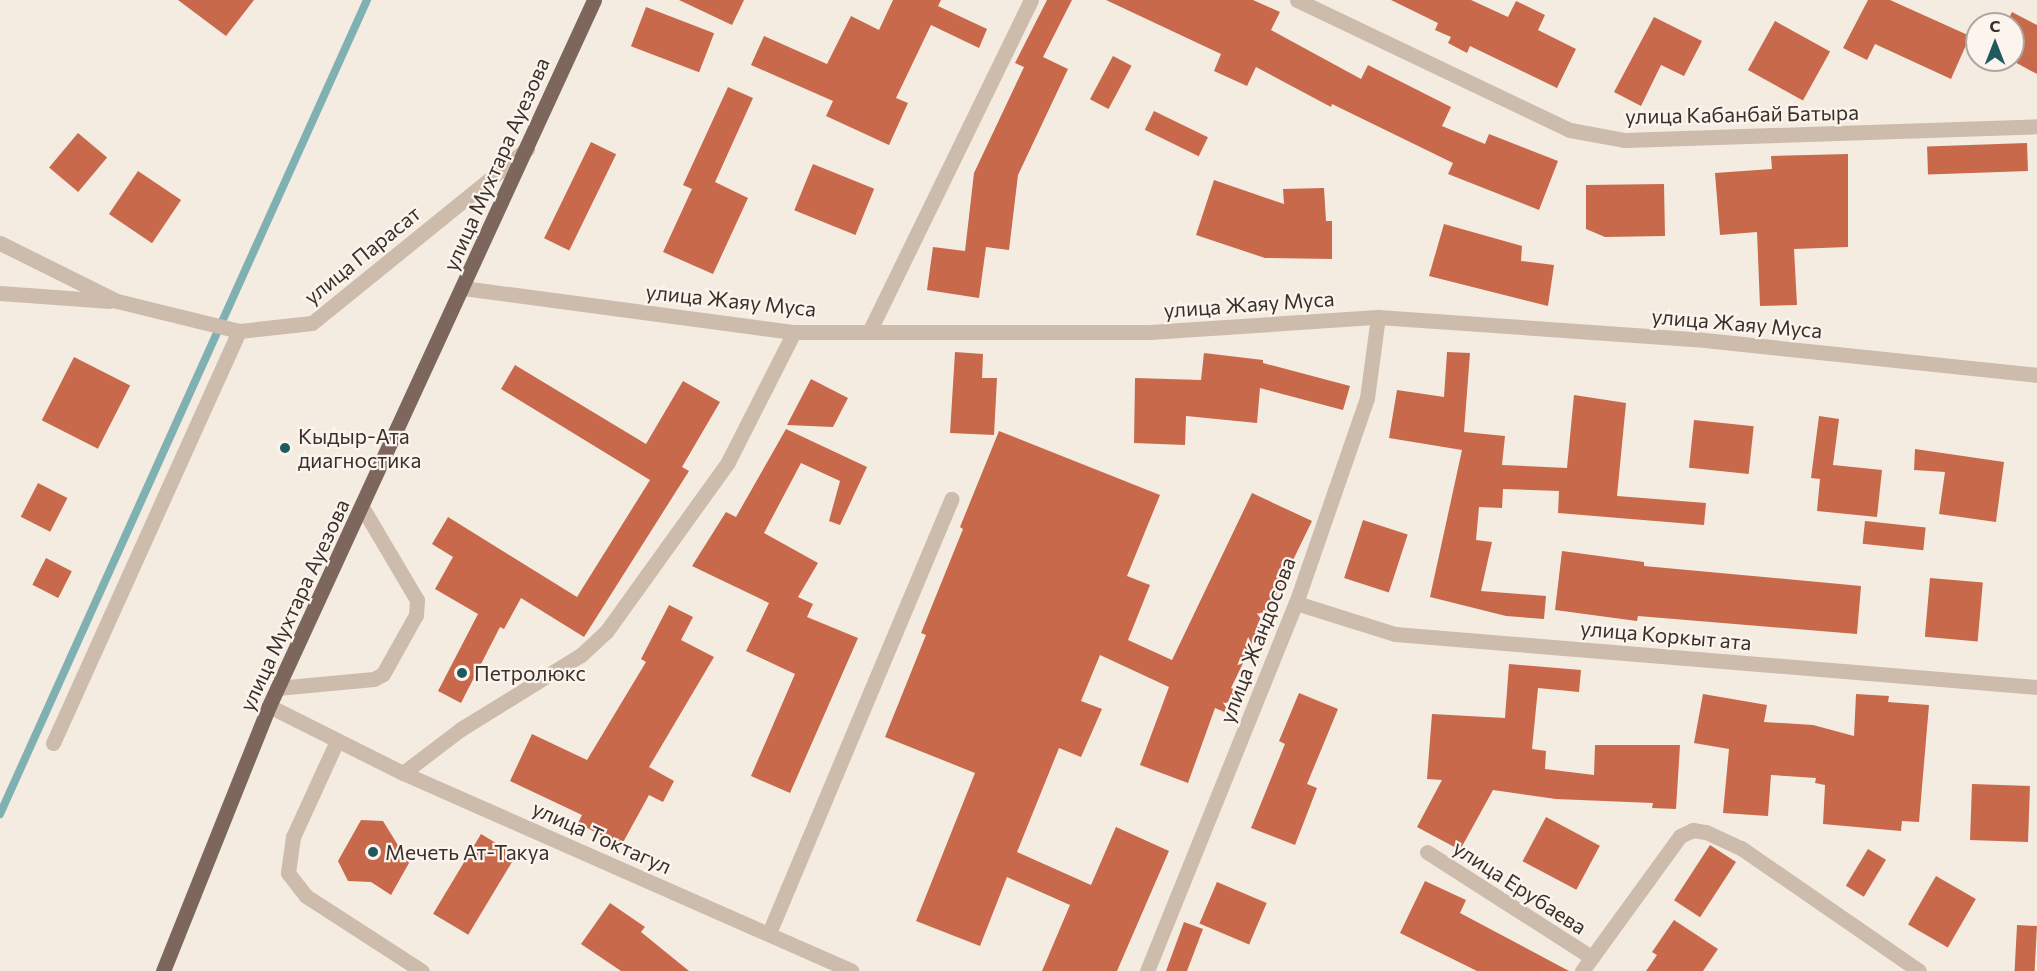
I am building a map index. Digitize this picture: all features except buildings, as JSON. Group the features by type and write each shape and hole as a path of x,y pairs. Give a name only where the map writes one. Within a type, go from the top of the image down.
{"main road":[{"name":"улица Мухтара Ауезова","path":"163,971 269,706 594,0"}],"street":[{"path":"870,330 1030,0"},
{"name":"улица Кабанбай Батыра","path":"1297,0 1570,130 1624,140 2037,126"},
{"name":"улица Парасат","path":"0,243 117,301 236,330 312,323 527,149"},
{"name":"улица Жаяу Муса","path":"463,288 794,332 870,330 1150,332 1378,317 1695,339 2037,375"},
{"path":"0,293 60,300 117,301"},
{"name":"улица Жандосова","path":"1148,971 1296,603 1367,398 1378,317"},
{"path":"53,743 236,330"},
{"path":"403,773 461,729 581,655 606,632 728,462 794,332"},
{"path":"769,933 951,499"},
{"path":"277,688 374,679 383,674 416,615 417,600 362,507"},
{"name":"улица Коркыт ата","path":"1296,603 1395,634 2037,687"},
{"name":"улица Токтагул","path":"269,706 336,743 851,971"},
{"path":"336,743 293,837 288,873 306,896 422,971"},
{"path":"1582,971 1680,836 1693,830 1706,831 1742,848 1919,971"},
{"name":"улица Ерубаева","path":"1427,852 1591,957"}],"waterway":[{"path":"0,814 367,0"}],"place":[{"name":"Кыдыр-Ата диагностика","path":"285,448"},
{"name":"Петролюкс","path":"462,673"},
{"name":"Мечеть Ат-Такуа","path":"373,852"}]}
